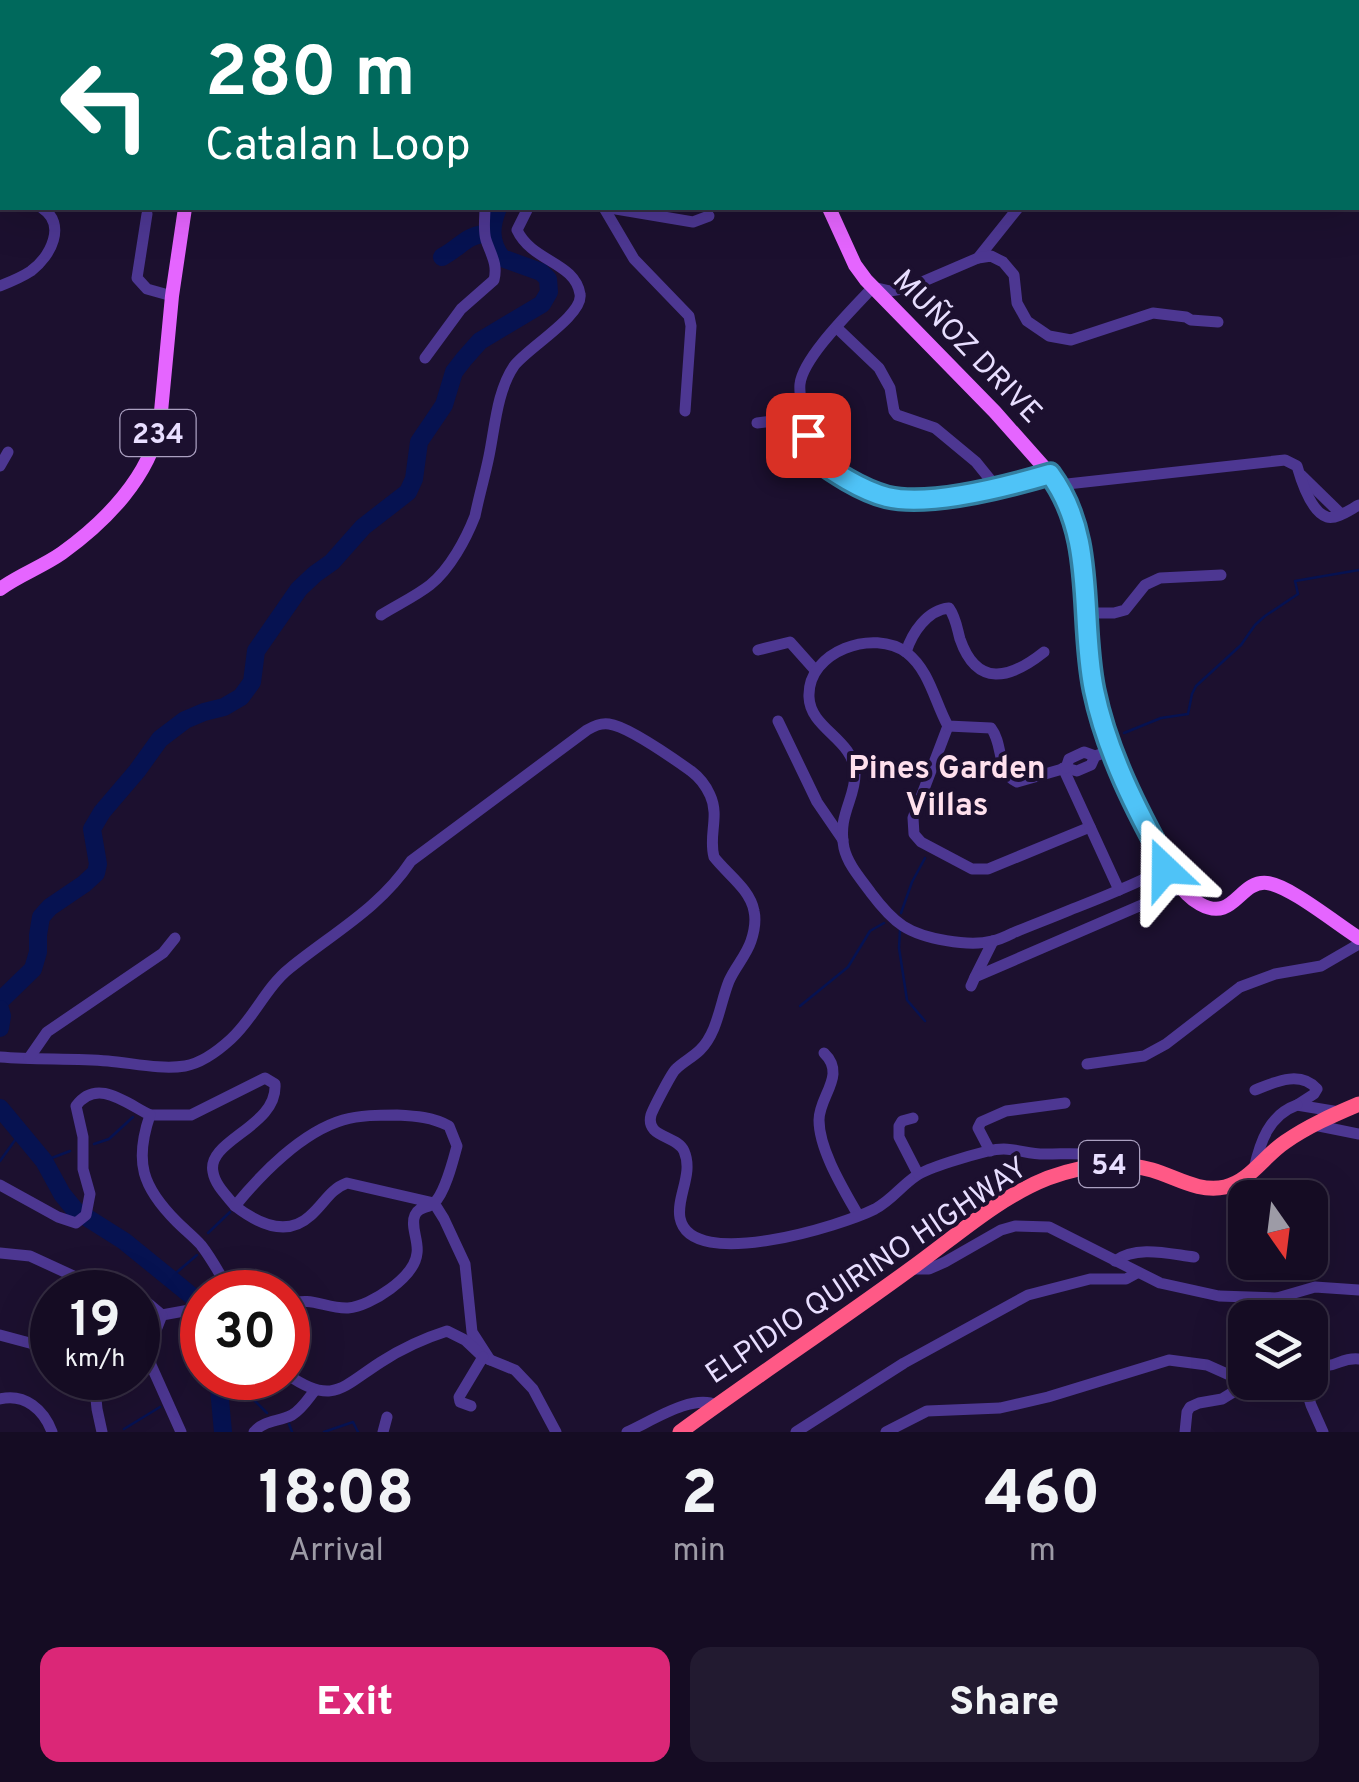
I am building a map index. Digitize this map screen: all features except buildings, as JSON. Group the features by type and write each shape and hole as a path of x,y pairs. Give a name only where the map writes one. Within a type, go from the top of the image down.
{"highway":[{"name":"ELPIDIO QUIRINO HIGHWAY","path":"680,1432 1032,1184 1077,1169 1125,1164 1198,1187 1212,1189 1235,1184 1282,1144 1359,1104"}],"main road":[{"name":"234","path":"0,590 69,547 110,512 138,475 155,441 185,210"},
{"name":"MUÑOZ DRIVE","path":"830,210 855,266 1054,479 1080,541 1103,753 1181,888"},
{"path":"1181,888 1200,904 1216,909 1234,902 1257,884 1274,885 1359,941"}],"street":[{"path":"0,286 33,270 49,250 56,222 44,210"},
{"path":"425,358 461,309 494,280 497,268 485,232 485,210"},
{"path":"381,615 430,584 446,568 475,516 500,402 511,370 580,302 580,294 565,269 543,258 520,238 517,230 527,210"},
{"path":"608,210 634,259 689,316 686,411"},
{"path":"619,210 693,222 709,216"},
{"path":"978,258 1016,210"},
{"path":"147,214 136,278 147,289 172,296"},
{"path":"1218,322 1153,312 1070,340 1049,336 1027,321 1016,297 1014,275 991,256 908,288 890,291 873,287 814,355 800,382 811,456 872,492 899,499 969,493 1054,479 1285,460 1297,466 1306,492 1317,509 1329,518 1359,505"},
{"path":"837,328 879,368 887,381 894,412 935,428 976,462 997,488"},
{"path":"757,423 805,416"},
{"path":"0,466 8,452"},
{"path":"1085,612 1124,610 1144,585 1160,578 1221,575"},
{"path":"906,652 923,622 946,608 954,616 974,666 990,675 1018,670 1044,652"},
{"path":"758,650 790,642 815,670"},
{"path":"843,840 844,812 855,770 844,746 824,725 809,698 815,670 841,650 864,643 892,645 906,652 927,679 948,726 913,818 914,834 922,842 972,869 988,869 1090,827"},
{"path":"778,721 817,802 843,840 851,865 874,898 902,926 915,932 955,941 993,942 1168,867"},
{"path":"0,1057 191,1065 229,1041 280,976 357,919 426,848 587,730 604,723 618,726 691,771 705,786 716,814 714,857 743,890 754,912 751,942 728,983 708,1039 670,1076 650,1118 659,1135 684,1151 687,1180 680,1211 689,1235 716,1244 775,1240 858,1216 887,1202 918,1174 990,1150 1099,1154 1125,1164"},
{"path":"948,726 991,728 998,738 1004,771 1017,782 1065,768 1078,770 1091,765 1103,753"},
{"path":"1065,768 1119,890"},
{"path":"993,942 973,981 1181,888"},
{"path":"24,1058 47,1032 163,954 175,938"},
{"path":"1087,1064 1144,1056 1240,988 1275,974 1321,966 1336,960 1359,941"},
{"path":"824,1053 834,1070 820,1112 820,1130 858,1216"},
{"path":"0,1184 58,1217 81,1219 90,1194 76,1106 83,1097 114,1094 150,1114 191,1115 265,1078 275,1084 276,1096 270,1110 215,1155 212,1169 218,1185 235,1206 264,1225 282,1227 299,1224 337,1186 347,1183 434,1203 465,1264 472,1332 486,1359"},
{"path":"1254,1090 1296,1078 1313,1083 1317,1089 1271,1123 1254,1168"},
{"path":"990,1150 978,1128 981,1122 1006,1110 1065,1103"},
{"path":"1297,1105 1340,1112"},
{"path":"150,1114 142,1138 142,1166 149,1188 200,1244 216,1270"},
{"path":"235,1206 254,1182 323,1128 361,1116 383,1115 418,1116 449,1126 457,1146 434,1203 418,1210 413,1219 417,1254 412,1272 367,1303 346,1308 310,1301"},
{"path":"913,1118 902,1122 898,1131 918,1174"},
{"path":"1314,1124 1359,1134"},
{"path":"910,1269 930,1269 1001,1230 1034,1225 1058,1231 1137,1273 1186,1290 1238,1298 1277,1298 1314,1288 1359,1290"},
{"path":"0,1253 30,1256 60,1270"},
{"path":"1115,1260 1131,1253 1194,1258"},
{"path":"796,1432 904,1363 1028,1295 1090,1279 1130,1278 1137,1273"},
{"path":"180,1312 162,1316 149,1348 151,1365 181,1432"},
{"path":"310,1387 333,1392 346,1388 383,1361 447,1331 465,1340 486,1359 514,1370 533,1389 556,1432"},
{"path":"0,1335 30,1343"},
{"path":"471,1406 459,1398 486,1359"},
{"path":"1328,1367 1359,1359"},
{"path":"886,1432 927,1412 1000,1408 1038,1400 1169,1360 1208,1365 1228,1374"},
{"path":"254,1432 260,1425 290,1416 315,1390"},
{"path":"1185,1432 1190,1407 1228,1394"},
{"path":"0,1399 21,1398 39,1410 52,1432"},
{"path":"96,1400 102,1432"},
{"path":"1309,1400 1324,1432"},
{"path":"627,1432 686,1404 703,1401 716,1405"},
{"path":"383,1432 387,1417"}],"waterway":[{"path":"0,1001 33,969 41,917 96,873 92,829 102,812 160,739 185,720 241,697 252,682 256,651 299,589 332,562 363,527 408,492 414,479 419,442 444,405 454,372 480,341 542,304 549,292 548,279 541,272 502,258 495,246 493,227 497,210"},
{"path":"442,257 469,238 491,233"},
{"path":"1124,733 1161,718 1188,714 1196,686 1241,645 1255,625 1298,594 1295,581 1359,570"},
{"path":"901,913 925,858"},
{"path":"800,1006 848,967 870,931 884,923"},
{"path":"900,930 907,1000 925,1021"},
{"path":"0,1009 0,1028"},
{"path":"0,1108 44,1161 75,1210 124,1241 180,1286"},
{"path":"94,1144 109,1139 133,1117"},
{"path":"0,1161 21,1132"},
{"path":"44,1161 70,1151"},
{"path":"208,1233 230,1212"},
{"path":"170,1278 197,1255"},
{"path":"220,1400 223,1432"},
{"path":"254,1400 267,1413"},
{"path":"124,1429 160,1407"},
{"path":"324,1432 353,1422 358,1432"},
{"path":"289,1424 292,1432"}],"district":[{"name":"Pines Garden Villas","path":"947,786"}],"route":[{"path":"808,435 811,456 855,484 899,499 969,493 1050,474 1071,512 1080,541 1089,654 1104,732 1168,867 1165,869"}]}
